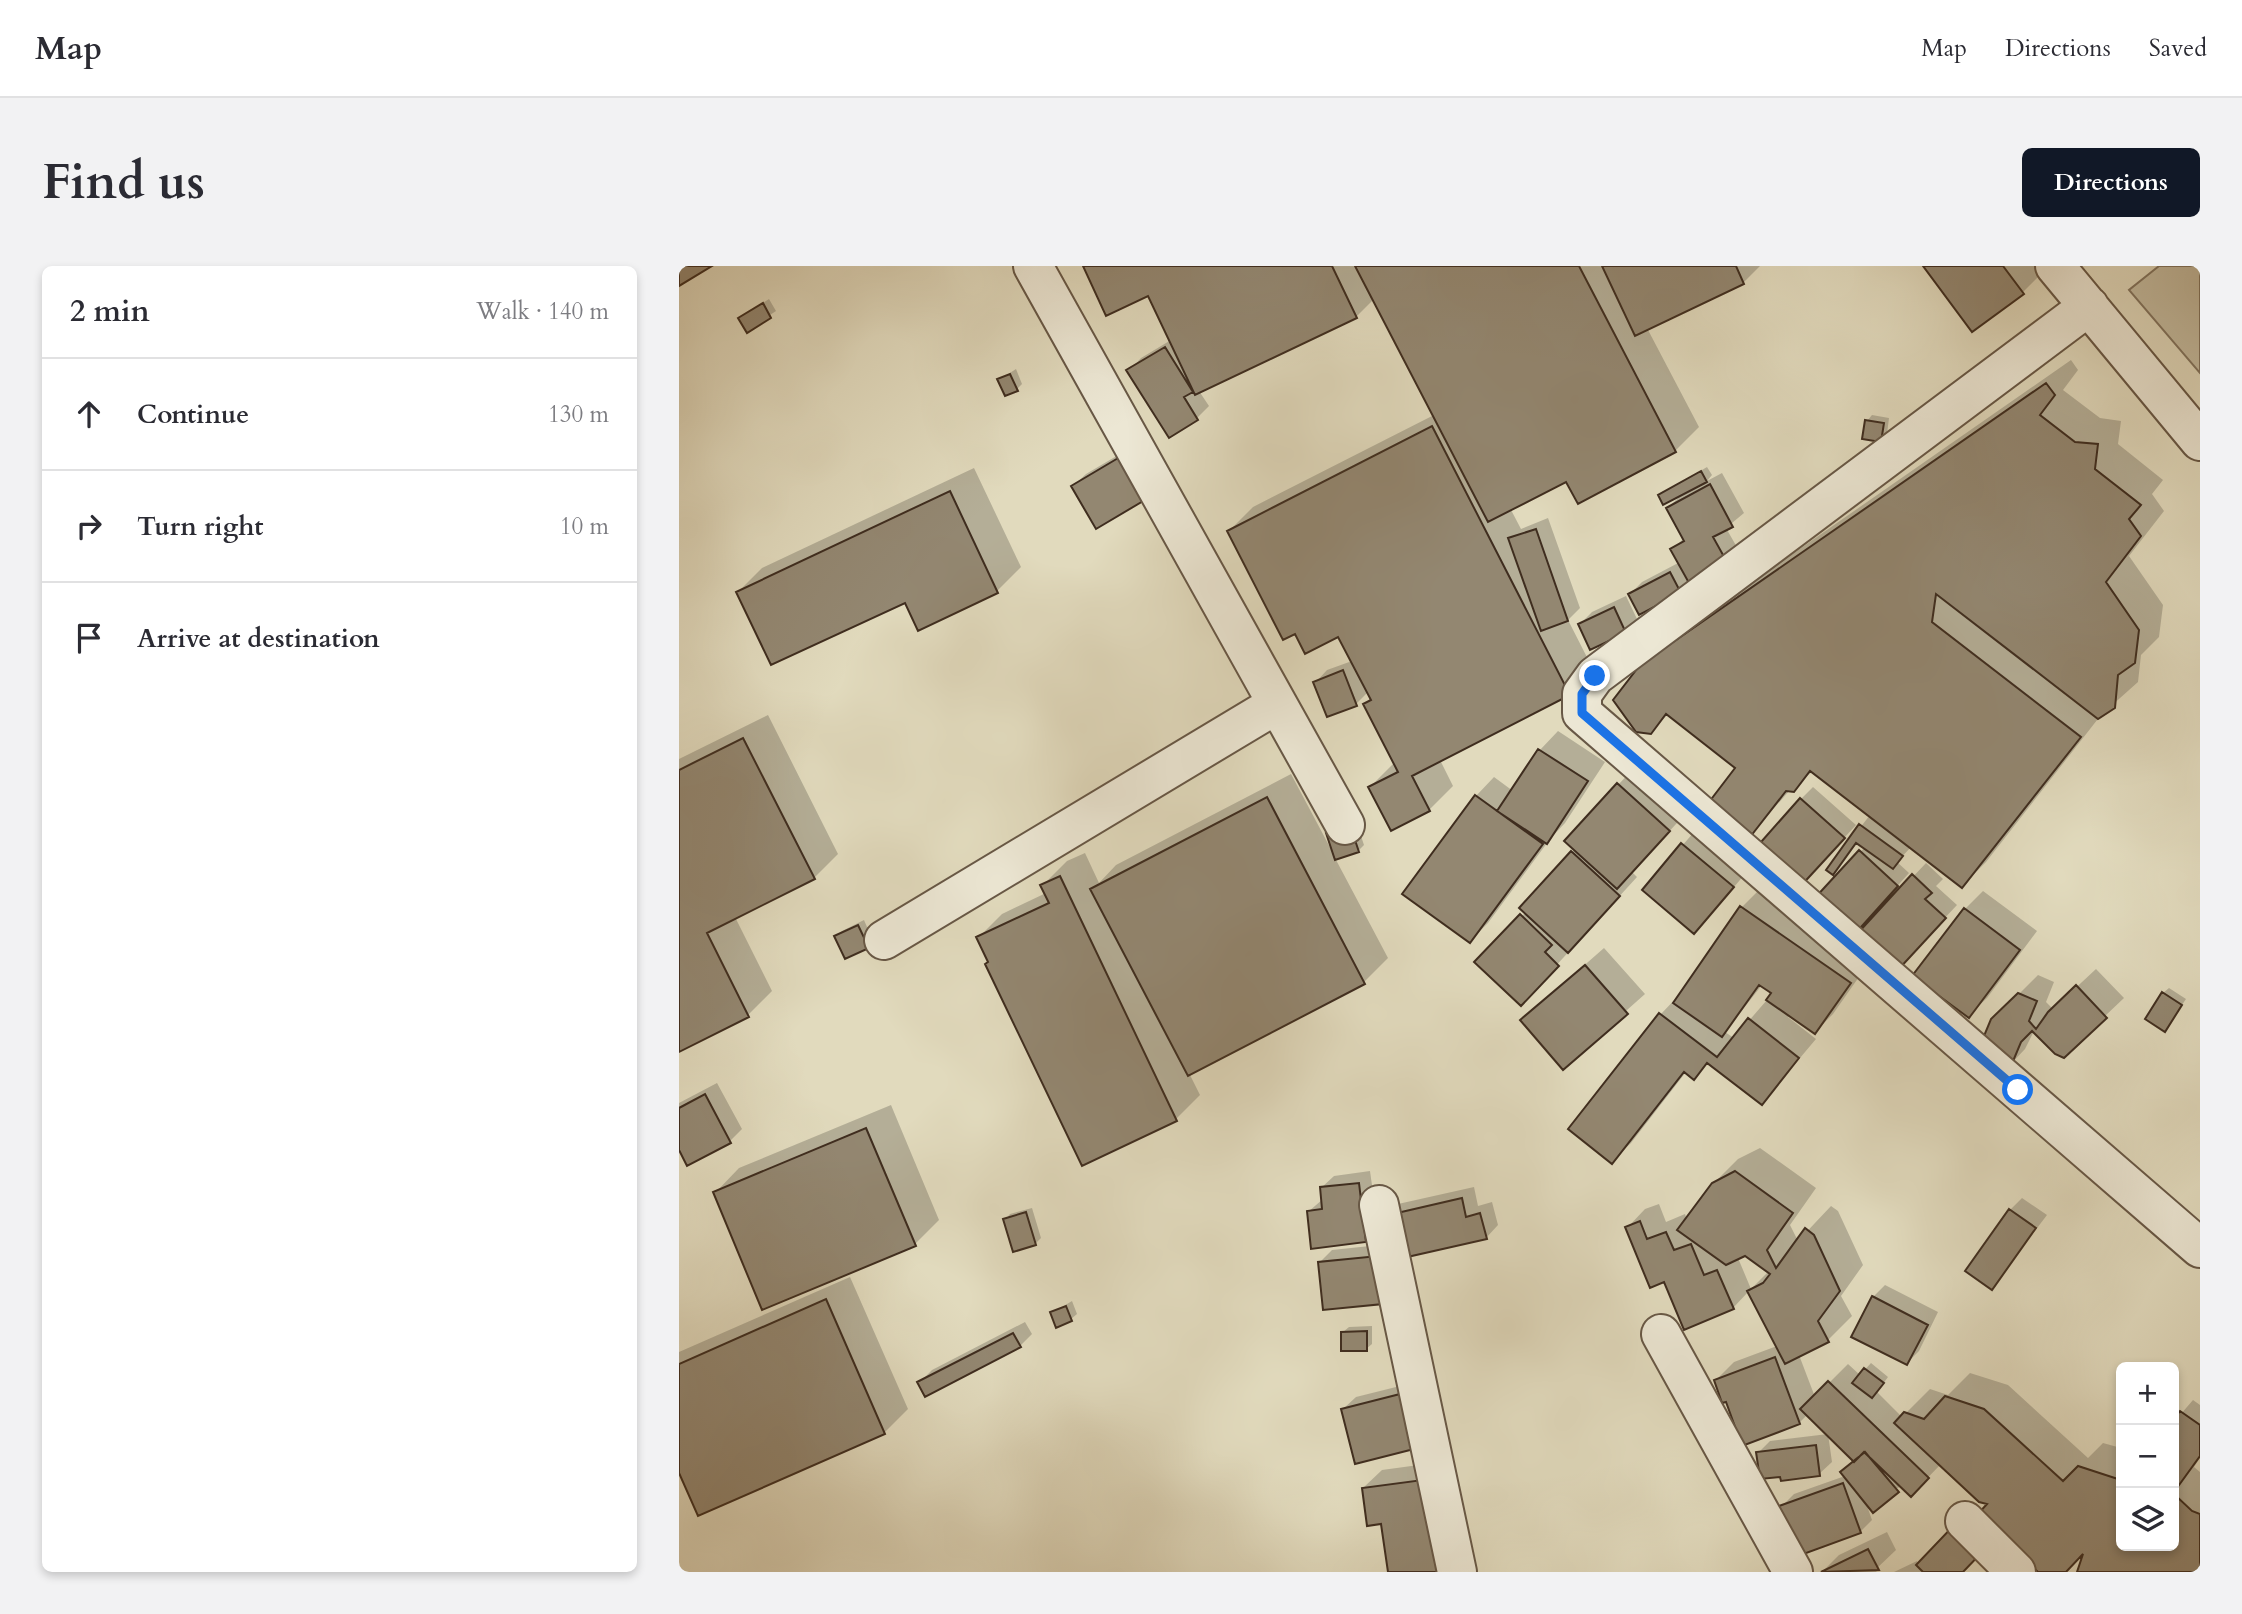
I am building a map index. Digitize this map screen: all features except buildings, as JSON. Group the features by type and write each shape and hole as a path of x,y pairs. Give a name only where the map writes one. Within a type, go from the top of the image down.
{"street":[{"path":"1033,266 1345,825"},
{"path":"2055,266 2200,440"},
{"path":"2089,306 1595,676 1582,694 1582,713 2200,1248"},
{"path":"884,940 1277,704"},
{"path":"1379,1205 1457,1572"},
{"path":"1661,1334 1793,1572"},
{"path":"1965,1521 2016,1572"}],"shaded area":[{"path":"2159,266 2200,266 2200,373 2129,290"}],"route":[{"path":"1595,676 1582,694 1582,713 2018,1090"}]}
